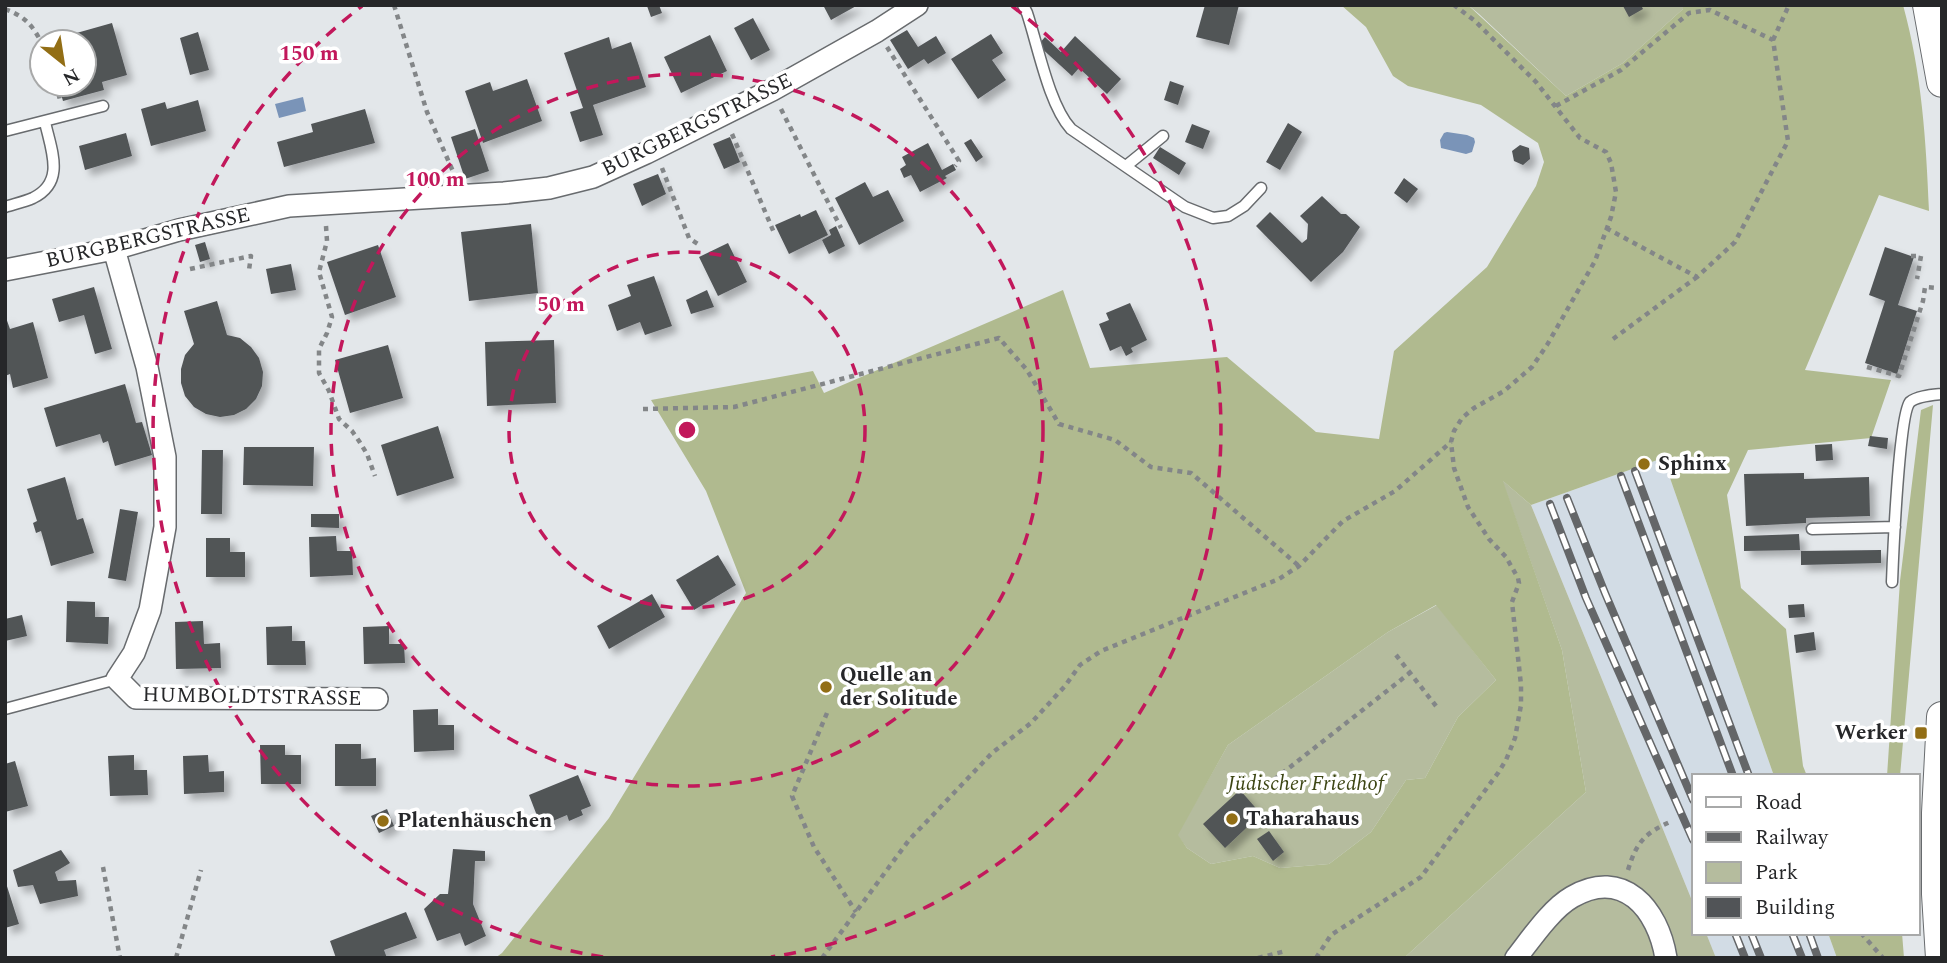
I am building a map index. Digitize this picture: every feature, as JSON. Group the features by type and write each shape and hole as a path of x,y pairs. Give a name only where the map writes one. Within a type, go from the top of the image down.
{"main road":[{"path":"1928,5 1942,82"},
{"path":"1941,958 1937,894 1937,813 1942,717"}],"street":[{"name":"BURGBERGSTRASSE","path":"5,270 114,249 179,230 289,206 503,193 549,188 593,177 772,90 877,32 917,5"},
{"name":"HUMBOLDTSTRASSE","path":"114,249 147,367 165,457 165,527 150,610 134,653 117,678 136,698 377,699"},
{"path":"1516,958 1553,913 1570,898 1597,888 1622,890 1633,895 1650,912 1666,958"}],"lane":[{"path":"1023,5 1050,89 1062,119 1071,129 1185,207 1213,218 1228,216 1244,206 1261,188"},
{"path":"5,131 103,106"},
{"path":"5,207 34,198 48,187 55,171 45,122"},
{"path":"1126,166 1163,136"},
{"path":"1892,582 1901,440 1906,410 1910,402 1917,398 1942,394"},
{"path":"1812,529 1895,527"},
{"path":"5,709 117,678"}],"path":[{"path":"394,5 427,112 464,195"},
{"path":"1316,958 1331,935 1422,877 1498,773 1515,738 1521,705 1521,685 1512,602 1519,583 1518,578 1506,557 1489,539 1468,507 1454,468 1451,442 1462,418 1504,391 1532,367 1547,345 1595,261 1611,217 1616,192 1609,157 1600,148 1580,138 1528,73 1475,21 1454,5"},
{"path":"1689,13 1691,5"},
{"path":"1613,339 1697,277 1735,242 1788,141 1773,40 1789,5"},
{"path":"5,9 22,16 33,28"},
{"path":"1556,106 1621,70 1689,13 1710,9 1773,40"},
{"path":"877,32 959,161 955,166"},
{"path":"772,90 841,228"},
{"path":"723,114 775,235"},
{"path":"646,153 654,171 661,167 688,238 701,246"},
{"path":"323,204 327,241 319,272 332,317 318,349 319,373 339,419 352,430 359,441 375,477"},
{"path":"1606,228 1697,277"},
{"path":"190,269 251,256 248,270"},
{"path":"1911,256 1921,256 1917,279"},
{"path":"1867,367 1899,376 1923,301 1924,287 1938,288"},
{"path":"643,409 734,407 999,338 1027,370 1059,424 1115,440 1152,467 1191,473 1299,566"},
{"path":"822,958 909,840 992,753 1031,723 1065,687 1080,665 1101,651 1279,579 1299,566 1343,521 1395,491 1451,442"},
{"path":"1396,655 1436,706"},
{"path":"1266,786 1411,672"},
{"path":"827,713 792,796 814,847 856,912"},
{"path":"1622,890 1632,855 1639,842 1652,830 1672,821"},
{"path":"103,867 120,958"},
{"path":"176,958 201,870"},
{"path":"1863,935 1883,958"},
{"path":"1258,958 1286,951"}],"shaded area":[{"path":"1663,458 1773,774 1692,774 1692,901 1531,505"},
{"path":"1707,935 1829,935 1837,958 1716,958"}],"green space":[{"path":"1341,5 1468,5 1566,96 1623,63 1683,9 1683,5 1903,5 1915,56 1922,107 1929,211 1879,195 1805,370 1891,380 1871,438 1748,450 1727,495 1741,588 1786,629 1806,774 1773,774 1663,458 1531,505 1503,481 1562,650 1586,792 1404,958 495,958 502,953 609,818 746,593 706,491 651,400 813,371 824,393 1063,290 1090,368 1227,357 1316,432 1379,439 1394,351 1487,267 1536,186 1544,162 1538,143 1481,105 1408,86 1393,76 1366,27","holes":["1436,605 1496,680 1458,717 1425,778 1406,780 1371,832 1329,864 1280,868 1253,856 1211,864 1187,848 1178,835 1228,745 1388,632"]},
{"path":"1468,5 1683,5 1683,9 1623,63 1566,96"},
{"path":"1933,405 1900,774 1887,774 1900,581 1921,410"},
{"path":"1502,480 1531,505 1692,901 1692,935 1707,935 1716,958 1404,958 1586,792 1562,650"},
{"name":"Jüdischer Friedhof","path":"1437,605 1496,680 1458,717 1425,778 1406,780 1371,832 1329,864 1280,868 1253,856 1211,864 1187,848 1177,835 1228,745 1388,632"},
{"path":"1829,935 1902,935 1904,958 1837,958"}],"water":[{"path":"303,97 306,111 279,118 275,104"},
{"path":"1447,132 1474,138 1472,152 1466,154 1441,148 1440,140"}],"building":[{"path":"659,5 662,13 651,17 647,6"},
{"path":"823,5 858,5 831,20"},
{"path":"1205,5 1239,5 1229,45 1196,37"},
{"path":"1624,5 1641,5 1643,9 1629,17"},
{"path":"753,18 770,50 751,60 734,28"},
{"path":"112,23 127,75 102,82 104,90 98,92 98,28 94,28"},
{"path":"907,30 918,47 936,36 946,53 928,64 924,59 908,69 890,40"},
{"path":"198,32 209,70 190,75 180,38"},
{"path":"991,34 1003,53 992,60 1006,80 978,99 951,59"},
{"path":"710,35 727,71 681,93 664,57"},
{"path":"1075,36 1121,79 1107,94 1079,68 1072,76 1038,45 1045,37 1061,52"},
{"path":"609,37 612,49 631,42 646,87 593,105 603,135 580,142 570,112 583,108 564,53"},
{"path":"527,79 542,121 483,143 465,91 490,82 493,91"},
{"path":"1170,81 1184,86 1178,105 1164,100"},
{"path":"198,100 206,131 151,146 141,109 165,102 167,109"},
{"path":"365,109 375,143 284,167 277,142 313,132 311,124"},
{"path":"1288,123 1302,132 1280,170 1266,162"},
{"path":"1192,124 1210,131 1203,149 1185,142"},
{"path":"475,129 489,171 465,179 451,137"},
{"path":"126,133 132,156 85,170 79,146"},
{"path":"730,137 740,162 724,169 713,144"},
{"path":"971,139 983,157 976,162 964,143"},
{"path":"928,143 942,170 953,164 956,170 945,176 947,178 920,192 911,175 904,178 900,169 906,165 902,157"},
{"path":"1520,145 1529,148 1530,159 1523,165 1514,161 1512,151"},
{"path":"1160,147 1186,163 1179,175 1153,158"},
{"path":"658,174 666,194 642,206 633,184"},
{"path":"1404,178 1418,189 1407,203 1394,193"},
{"path":"865,182 873,197 888,190 904,221 859,245 835,198"},
{"path":"1322,196 1360,227 1343,252 1311,282 1256,226 1270,212 1302,243 1307,239 1308,224 1300,216"},
{"path":"816,210 828,235 789,254 775,225"},
{"path":"531,224 538,293 469,301 461,232"},
{"path":"836,226 845,246 829,254 822,240 831,235 829,230"},
{"path":"205,242 210,259 200,262 195,245"},
{"path":"728,243 747,282 718,296 699,257"},
{"path":"378,245 396,297 345,315 327,262"},
{"path":"1885,247 1914,257 1898,305 1917,311 1897,374 1865,363 1885,301 1869,295"},
{"path":"291,264 296,290 271,294 266,269"},
{"path":"654,276 672,326 645,335 640,322 617,331 608,305 631,296 627,285"},
{"path":"94,287 112,349 95,354 84,315 59,322 52,299"},
{"path":"707,290 714,307 691,314 686,300"},
{"path":"217,301 227,335 240,338 251,347 259,358 263,372 262,386 256,399 246,409 234,415 220,417 206,414 194,407 185,396 181,383 185,355 194,344 184,311"},
{"path":"1130,303 1147,340 1131,348 1133,352 1126,356 1121,346 1110,351 1099,324 1109,320 1106,313"},
{"path":"5,315 10,329 33,322 48,378 13,388 10,374 5,376"},
{"path":"554,340 556,403 487,406 485,342"},
{"path":"388,345 403,398 350,413 335,360"},
{"path":"125,384 136,423 142,422 152,455 115,466 108,441 103,443 100,434 56,447 44,408"},
{"path":"438,426 454,478 397,496 381,445"},
{"path":"1870,436 1888,438 1887,449 1868,446"},
{"path":"1832,444 1833,460 1816,461 1815,445"},
{"path":"244,447 314,447 313,486 243,485"},
{"path":"202,450 223,450 222,514 201,514"},
{"path":"1804,473 1804,479 1869,477 1870,516 1806,518 1806,523 1746,526 1744,474"},
{"path":"65,477 77,520 83,518 94,553 51,566 41,531 36,533 33,523 37,521 27,489"},
{"path":"120,509 138,512 126,581 108,578"},
{"path":"311,514 339,514 339,528 311,527"},
{"path":"1799,534 1800,550 1744,551 1744,536"},
{"path":"336,536 337,551 352,551 353,575 310,577 309,537"},
{"path":"206,538 230,538 230,552 245,552 245,577 206,577"},
{"path":"1881,550 1881,563 1801,565 1801,551"},
{"path":"718,555 736,585 694,610 676,580"},
{"path":"652,594 665,617 609,649 597,626"},
{"path":"67,601 95,602 95,617 109,617 108,644 66,642"},
{"path":"1804,604 1805,617 1789,618 1788,605"},
{"path":"22,615 27,636 5,641 5,619"},
{"path":"203,621 204,644 220,643 221,668 176,669 175,622"},
{"path":"292,626 292,641 305,641 306,665 267,665 266,627"},
{"path":"389,626 389,644 404,644 405,663 364,664 363,627"},
{"path":"1814,632 1816,650 1796,653 1794,635"},
{"path":"438,709 438,725 454,725 454,750 414,752 413,710"},
{"path":"335,744 361,744 361,759 376,758 376,786 335,786"},
{"path":"260,745 285,745 285,755 301,755 301,784 261,784"},
{"path":"134,755 134,770 147,770 148,795 110,796 108,756"},
{"path":"208,755 209,772 224,771 224,792 184,794 183,756"},
{"path":"15,761 28,806 5,812 5,764"},
{"path":"578,775 591,806 581,810 583,815 569,821 567,815 541,826 529,795"},
{"name":"Taharahaus","path":"1240,790 1261,814 1225,848 1203,824"},
{"name":"Platenhäuschen","path":"387,809 394,826 379,833 371,816"},
{"path":"1269,831 1284,852 1273,861 1257,839"},
{"path":"453,849 485,851 485,861 475,861 473,904 486,936 465,946 460,933 437,941 424,909 440,894 448,894"},
{"path":"61,850 70,863 55,872 58,881 76,880 78,896 40,904 33,885 18,887 13,870"},
{"path":"5,880 19,924 5,928"},
{"path":"406,912 417,938 384,950 387,958 336,958 330,941"}],"railway":[{"path":"1635,471 1748,774"},
{"path":"1621,476 1732,774"},
{"path":"1567,498 1692,798"},
{"path":"1550,504 1586,598 1692,838"},
{"path":"1736,935 1745,958"},
{"path":"1752,935 1761,958"},
{"path":"1793,935 1802,958"},
{"path":"1810,935 1818,958"}],"place":[{"name":"Sphinx","path":"1644,464"},
{"name":"Quelle an der Solitude","path":"826,687"},
{"name":"Werker","path":"1921,733"},
{"name":"Taharahaus","path":"1232,819"},
{"name":"Platenhäuschen","path":"383,821"}]}
